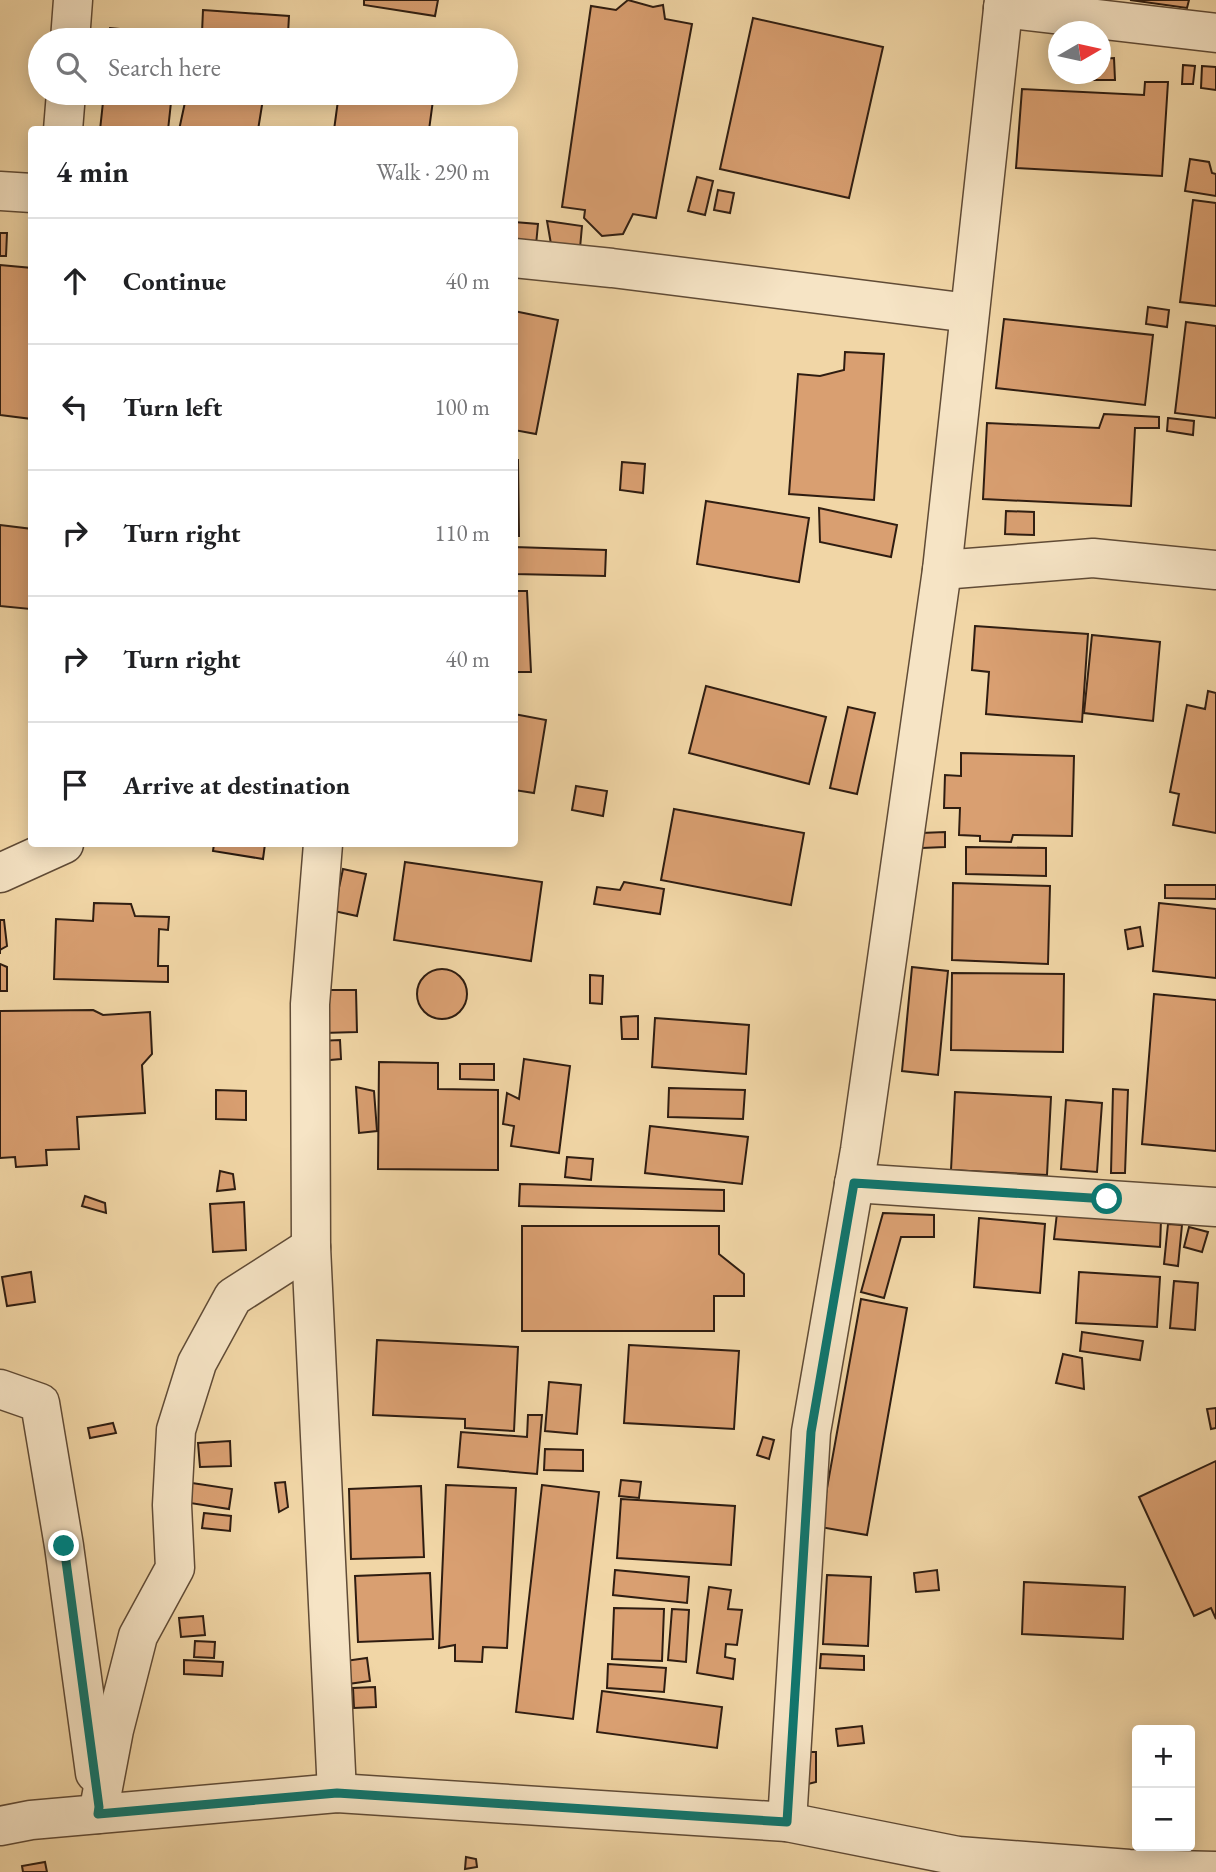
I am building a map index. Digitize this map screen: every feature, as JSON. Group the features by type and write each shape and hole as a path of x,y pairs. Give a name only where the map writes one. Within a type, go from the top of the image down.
{"street":[{"path":"71,28 73,0"},
{"path":"787,1822 811,1432 854,1183 942,570 1003,4 1216,33"},
{"path":"63,126 65,105"},
{"path":"0,191 28,193"},
{"path":"518,258 969,313"},
{"path":"942,570 1093,558 1216,570"},
{"path":"0,873 57,847"},
{"path":"323,847 310,1004 311,1247 337,1793"},
{"path":"854,1183 1216,1208"},
{"path":"99,1811 114,1730 138,1636 175,1568 172,1505 176,1430 197,1363 233,1297 311,1247"},
{"path":"0,1388 40,1403 64,1546 99,1811"},
{"path":"0,1826 99,1811 337,1793 787,1822 958,1856 1216,1871"}],"building":[{"path":"364,0 438,0 435,16 364,5"},
{"path":"628,0 653,7 663,5 665,19 692,24 656,218 633,214 623,234 602,236 584,218 585,210 562,207 591,6 616,10"},
{"path":"1130,0 1189,0 1187,8"},
{"path":"203,10 289,16 288,28 202,28"},
{"path":"753,18 883,47 849,198 720,169"},
{"path":"1111,58 1114,58 1115,80 1111,80"},
{"path":"1183,65 1195,66 1193,84 1182,84"},
{"path":"1202,66 1216,67 1216,90 1201,88"},
{"path":"1145,82 1168,82 1162,176 1016,168 1022,89 1144,95"},
{"path":"103,105 171,105 168,126 100,126"},
{"path":"184,105 262,105 259,126 180,126"},
{"path":"337,105 432,105 430,126 335,126"},
{"path":"1190,159 1209,162 1212,173 1216,174 1216,196 1185,191"},
{"path":"697,177 713,181 705,215 688,211"},
{"path":"718,190 734,193 730,213 714,210"},
{"path":"1193,200 1216,203 1216,306 1180,302"},
{"path":"547,221 582,226 580,248 551,244"},
{"path":"518,222 538,224 536,245 518,243"},
{"path":"0,233 7,233 6,256 0,256"},
{"path":"0,265 28,268 28,418 0,415"},
{"path":"1148,307 1169,310 1167,327 1146,324"},
{"path":"518,312 558,320 536,434 518,431"},
{"path":"1004,319 1153,335 1145,405 996,388"},
{"path":"1186,322 1216,326 1216,418 1175,413"},
{"path":"845,352 884,354 874,500 789,494 798,374 820,376 844,370"},
{"path":"1104,414 1159,417 1159,428 1135,428 1131,506 983,499 987,423 1099,428"},
{"path":"1168,418 1194,421 1193,435 1167,431"},
{"path":"518,460 519,536 518,536"},
{"path":"622,462 645,464 643,493 620,490"},
{"path":"706,501 809,518 799,582 697,564"},
{"path":"819,508 897,525 891,557 820,542"},
{"path":"1006,511 1034,512 1034,535 1005,534"},
{"path":"0,525 28,528 28,609 0,606"},
{"path":"518,547 606,550 605,576 518,574"},
{"path":"518,591 527,591 531,672 518,672"},
{"path":"975,626 1088,634 1082,722 986,714 989,672 972,670"},
{"path":"1092,635 1160,642 1153,721 1084,713"},
{"path":"706,686 826,717 809,784 689,753"},
{"path":"1208,691 1216,693 1216,833 1173,825 1179,794 1170,792 1187,705 1205,709"},
{"path":"848,707 875,713 857,794 830,788"},
{"path":"518,715 546,720 534,793 518,791"},
{"path":"961,753 1074,756 1072,836 1013,835 1011,842 980,841 980,836 959,835 960,808 944,808 945,775 961,776"},
{"path":"576,786 607,791 603,816 572,810"},
{"path":"674,809 804,833 791,905 661,880"},
{"path":"945,832 945,847 922,848 921,833"},
{"path":"214,847 265,847 263,859 213,851"},
{"path":"966,847 1046,848 1046,876 966,874"},
{"path":"405,862 542,882 531,961 394,940"},
{"path":"343,869 366,874 357,916 334,911"},
{"path":"624,882 664,889 660,914 594,904 597,887 620,890"},
{"path":"953,883 1050,886 1048,964 952,960"},
{"path":"1165,885 1216,885 1216,899 1165,898"},
{"path":"94,903 131,904 135,916 169,917 168,930 159,929 158,966 168,966 168,982 54,979 56,919 93,921"},
{"path":"1159,903 1216,909 1216,978 1153,971"},
{"path":"0,920 4,920 7,946 0,950"},
{"path":"1140,927 1143,946 1128,949 1125,930"},
{"path":"0,964 7,967 7,991 0,991"},
{"path":"912,967 948,971 938,1075 902,1071"},
{"path":"442,969 460,976 467,994 460,1012 442,1019 424,1012 417,994 424,976"},
{"path":"952,973 1064,974 1063,1052 951,1050"},
{"path":"590,975 603,976 602,1004 590,1003"},
{"path":"321,990 356,990 357,1032 323,1033"},
{"path":"1154,994 1216,1000 1216,1151 1142,1144"},
{"path":"93,1010 103,1015 150,1012 152,1054 142,1065 145,1113 77,1117 79,1149 46,1150 47,1165 16,1167 15,1157 0,1158 0,1011"},
{"path":"638,1016 638,1039 622,1039 621,1017"},
{"path":"655,1018 749,1025 746,1074 652,1067"},
{"path":"340,1040 341,1059 319,1061 318,1041"},
{"path":"524,1059 570,1066 559,1153 511,1146 514,1126 503,1124 507,1093 519,1099"},
{"path":"379,1062 438,1063 438,1089 498,1090 498,1170 378,1169"},
{"path":"460,1064 494,1064 494,1080 460,1079"},
{"path":"356,1087 374,1091 377,1131 359,1133"},
{"path":"669,1088 745,1090 743,1119 668,1117"},
{"path":"1113,1089 1128,1090 1125,1173 1111,1173"},
{"path":"216,1090 246,1091 246,1120 216,1119"},
{"path":"955,1092 1051,1097 1047,1175 951,1170"},
{"path":"1066,1100 1102,1103 1097,1172 1061,1169"},
{"path":"650,1126 748,1137 742,1184 645,1173"},
{"path":"567,1157 593,1159 591,1180 565,1177"},
{"path":"220,1171 233,1174 235,1189 217,1191"},
{"path":"520,1184 724,1190 724,1211 519,1206"},
{"path":"85,1196 105,1203 106,1213 82,1206"},
{"path":"244,1202 246,1250 213,1252 210,1204"},
{"path":"883,1213 934,1215 934,1237 901,1237 884,1298 861,1292"},
{"path":"1057,1213 1161,1220 1160,1247 1054,1239"},
{"path":"979,1218 1045,1224 1040,1293 974,1287"},
{"path":"1168,1224 1182,1225 1178,1266 1164,1264"},
{"path":"522,1226 719,1226 719,1254 744,1274 744,1296 714,1296 714,1331 522,1331"},
{"path":"1189,1227 1208,1232 1202,1252 1184,1247"},
{"path":"31,1272 35,1302 7,1306 2,1277"},
{"path":"1079,1272 1160,1277 1157,1327 1076,1323"},
{"path":"1174,1281 1198,1283 1195,1330 1170,1328"},
{"path":"861,1299 907,1308 867,1535 820,1527"},
{"path":"1082,1332 1143,1341 1140,1360 1080,1351"},
{"path":"377,1340 518,1347 514,1431 465,1428 465,1419 373,1415"},
{"path":"629,1345 739,1351 734,1429 624,1423"},
{"path":"1063,1354 1082,1358 1084,1389 1056,1383"},
{"path":"549,1382 581,1385 577,1434 545,1431"},
{"path":"1216,1408 1216,1428 1211,1429 1207,1409"},
{"path":"528,1415 542,1415 537,1474 458,1467 461,1432 527,1437"},
{"path":"113,1423 116,1433 90,1438 88,1428"},
{"path":"763,1437 774,1440 769,1459 757,1455"},
{"path":"230,1441 231,1466 200,1467 198,1443"},
{"path":"545,1449 583,1450 583,1471 544,1470"},
{"path":"1216,1461 1216,1619 1211,1608 1194,1616 1139,1497"},
{"path":"621,1480 641,1482 639,1498 619,1496"},
{"path":"285,1482 288,1507 279,1512 275,1483"},
{"path":"192,1483 232,1489 229,1509 190,1503"},
{"path":"446,1485 516,1488 507,1648 483,1647 482,1662 455,1661 455,1645 439,1648"},
{"path":"542,1485 599,1492 573,1719 516,1712"},
{"path":"421,1486 424,1557 351,1559 349,1489"},
{"path":"621,1499 735,1506 731,1565 617,1558"},
{"path":"204,1513 231,1516 230,1531 202,1528"},
{"path":"615,1570 689,1577 687,1603 613,1595"},
{"path":"937,1570 939,1590 916,1592 914,1573"},
{"path":"430,1573 433,1639 358,1642 355,1576"},
{"path":"827,1575 871,1577 868,1646 823,1644"},
{"path":"1024,1582 1125,1587 1123,1639 1022,1634"},
{"path":"709,1587 731,1590 728,1609 742,1610 737,1645 726,1644 725,1657 735,1659 733,1679 697,1673"},
{"path":"614,1608 664,1609 662,1661 612,1659"},
{"path":"672,1609 689,1610 686,1662 668,1660"},
{"path":"203,1616 205,1635 181,1637 179,1618"},
{"path":"195,1641 215,1642 214,1658 194,1657"},
{"path":"821,1654 864,1656 864,1670 820,1668"},
{"path":"367,1658 370,1681 348,1684 345,1661"},
{"path":"184,1660 223,1662 222,1676 184,1674"},
{"path":"608,1664 666,1668 664,1692 607,1688"},
{"path":"375,1687 376,1707 354,1708 353,1688"},
{"path":"602,1691 722,1707 717,1748 597,1732"},
{"path":"862,1726 864,1743 838,1746 836,1729"},
{"path":"799,1752 816,1752 816,1782 800,1786"},
{"path":"466,1857 476,1859 477,1867 465,1869"},
{"path":"45,1862 47,1872 23,1872 22,1866"}],"route":[{"path":"64,1546 98,1814 337,1793 787,1822 811,1432 854,1183 1107,1199"}]}
